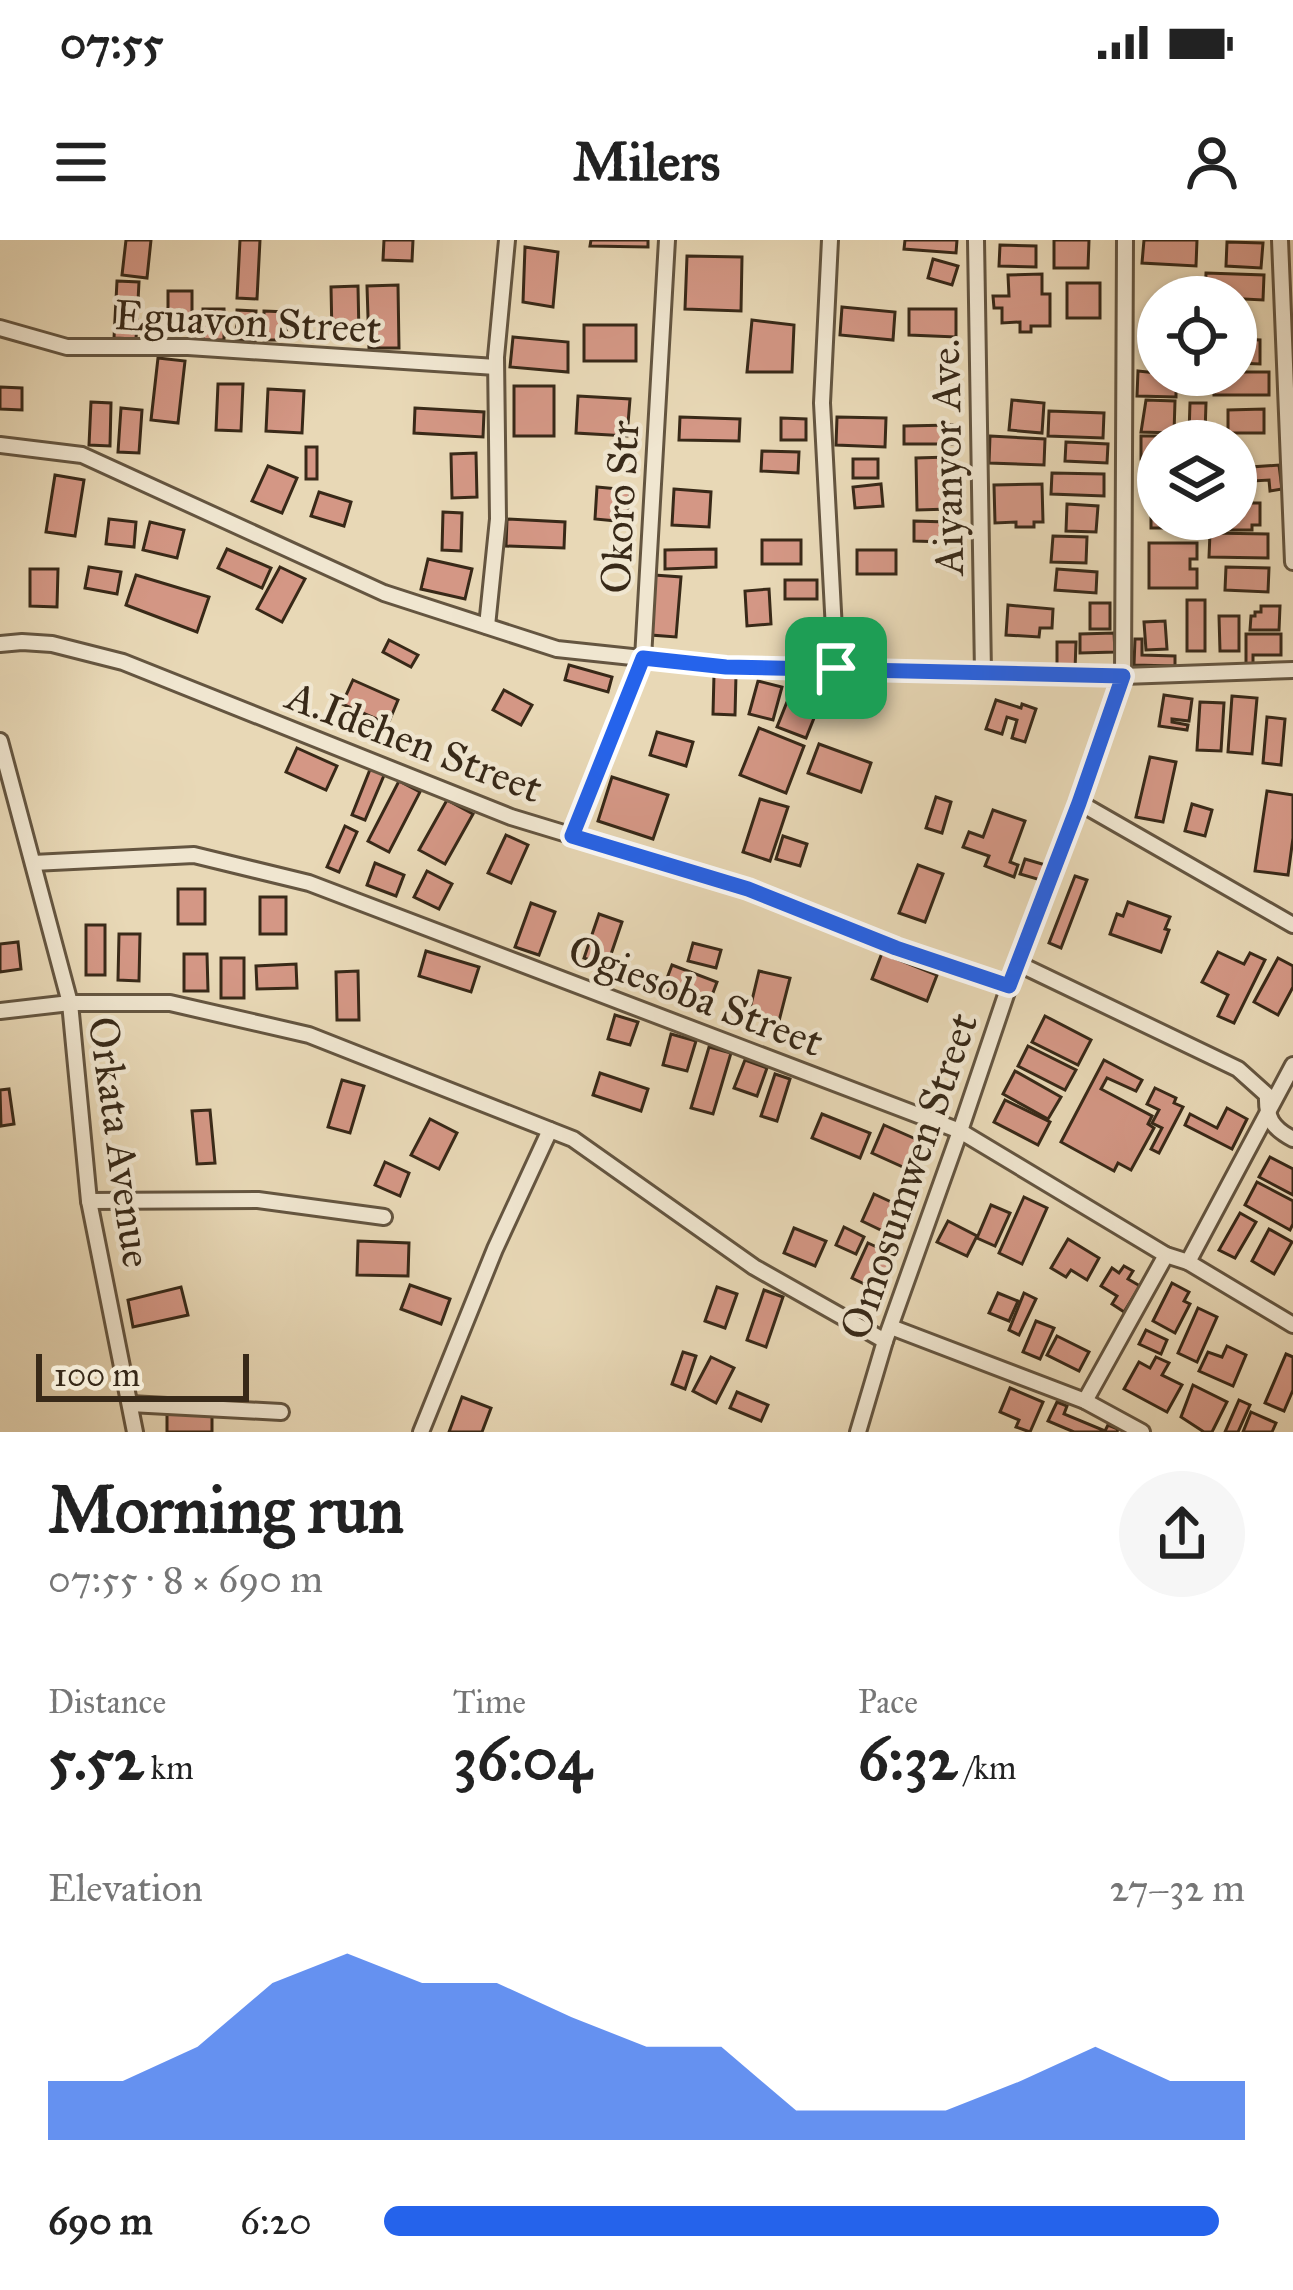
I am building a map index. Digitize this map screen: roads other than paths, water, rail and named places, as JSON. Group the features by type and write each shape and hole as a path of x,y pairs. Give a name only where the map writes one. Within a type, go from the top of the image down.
{"street":[{"path":"487,626 498,519 496,367 507,240"},
{"name":"Okoro Str","path":"572,836 643,658 667,240"},
{"path":"830,240 822,403 836,668"},
{"name":"Aiyanyor Ave.","path":"976,240 983,673"},
{"name":"Omosumwen Street","path":"857,1432 1009,986 1123,676 1125,240"},
{"path":"1280,240 1293,562"},
{"name":"Eguavon Street","path":"0,328 68,347 188,347 496,367"},
{"path":"0,445 82,455 384,593 556,649 726,667 1123,676 1293,670"},
{"name":"A.Idehen Street","path":"0,644 52,644 123,662 511,817 748,889 896,948 1009,986"},
{"name":"Orkata Avenue","path":"0,741 70,1003 89,1201 135,1432"},
{"path":"1079,803 1293,925"},
{"name":"Ogiesoba Street","path":"33,863 194,855 309,883 960,1131 1166,1255 1188,1262 1293,1324"},
{"path":"1019,964 1238,1069 1267,1094 1266,1115 1277,1131 1293,1139"},
{"path":"0,1011 70,1003 170,1003 309,1035 573,1139 754,1267 888,1334 1085,1401 1142,1432"},
{"path":"1188,1262 1293,1065"},
{"path":"421,1432 495,1249 550,1130"},
{"path":"89,1201 258,1200 384,1216"},
{"path":"1085,1401 1166,1255"},
{"path":"130,1404 281,1412"}]}
